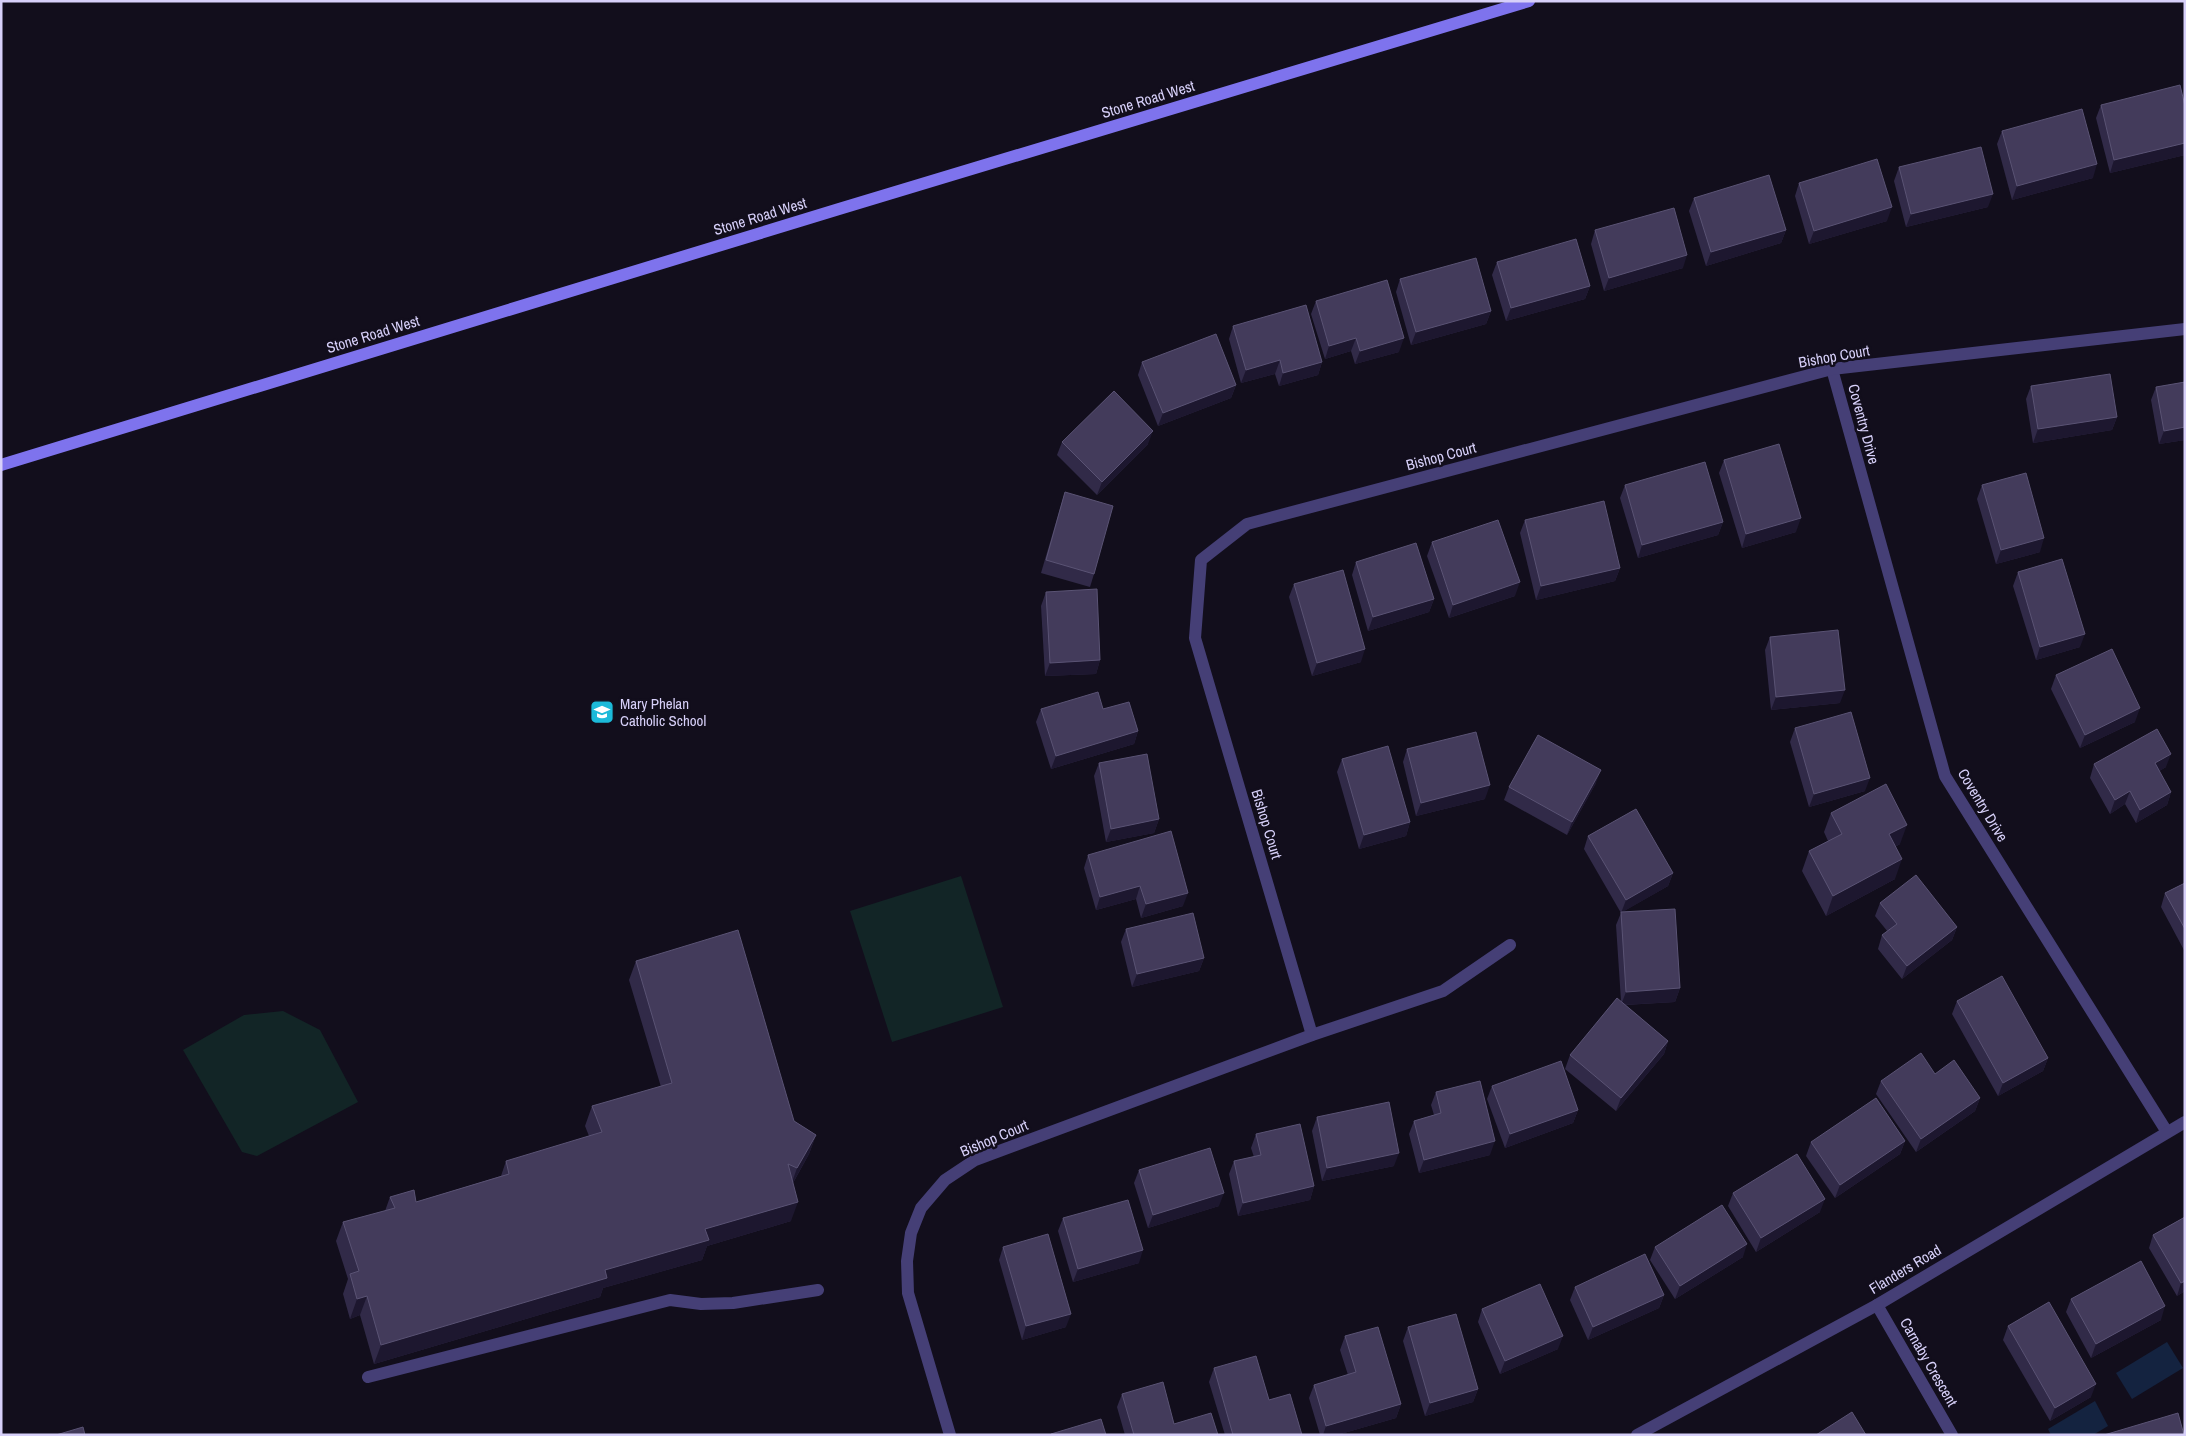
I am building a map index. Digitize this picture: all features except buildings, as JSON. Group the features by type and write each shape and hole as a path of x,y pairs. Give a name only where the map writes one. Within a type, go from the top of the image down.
{"main road":[{"name":"Stone Road West","path":"1,465 811,217 1529,1"}],"street":[{"name":"Bishop Court","path":"1312,1035 1195,638 1201,560 1247,524 1832,369 2185,329"},
{"name":"Coventry Drive","path":"1832,369 1945,776 2167,1132"},
{"name":"Bishop Court","path":"950,1435 908,1293 907,1261 911,1233 921,1208 945,1180 975,1160 1312,1035 1443,991 1510,945"},
{"name":"Flanders Road","path":"1637,1435 1877,1305 2185,1122"},
{"path":"368,1377 670,1300 701,1304 733,1303 818,1290"},
{"name":"Carnaby Crescent","path":"1877,1305 1952,1435"}],"green space":[{"path":"961,876 1003,1007 892,1042 850,911"},
{"path":"283,1011 320,1030 358,1102 257,1156 242,1152 183,1050 244,1015"}],"water":[{"path":"2167,1342 2183,1368 2132,1399 2116,1373"},
{"path":"2095,1401 2108,1426 2093,1435 2051,1435 2048,1429"}],"place":[{"name":"Mary Phelan Catholic School","path":"602,712"}]}
